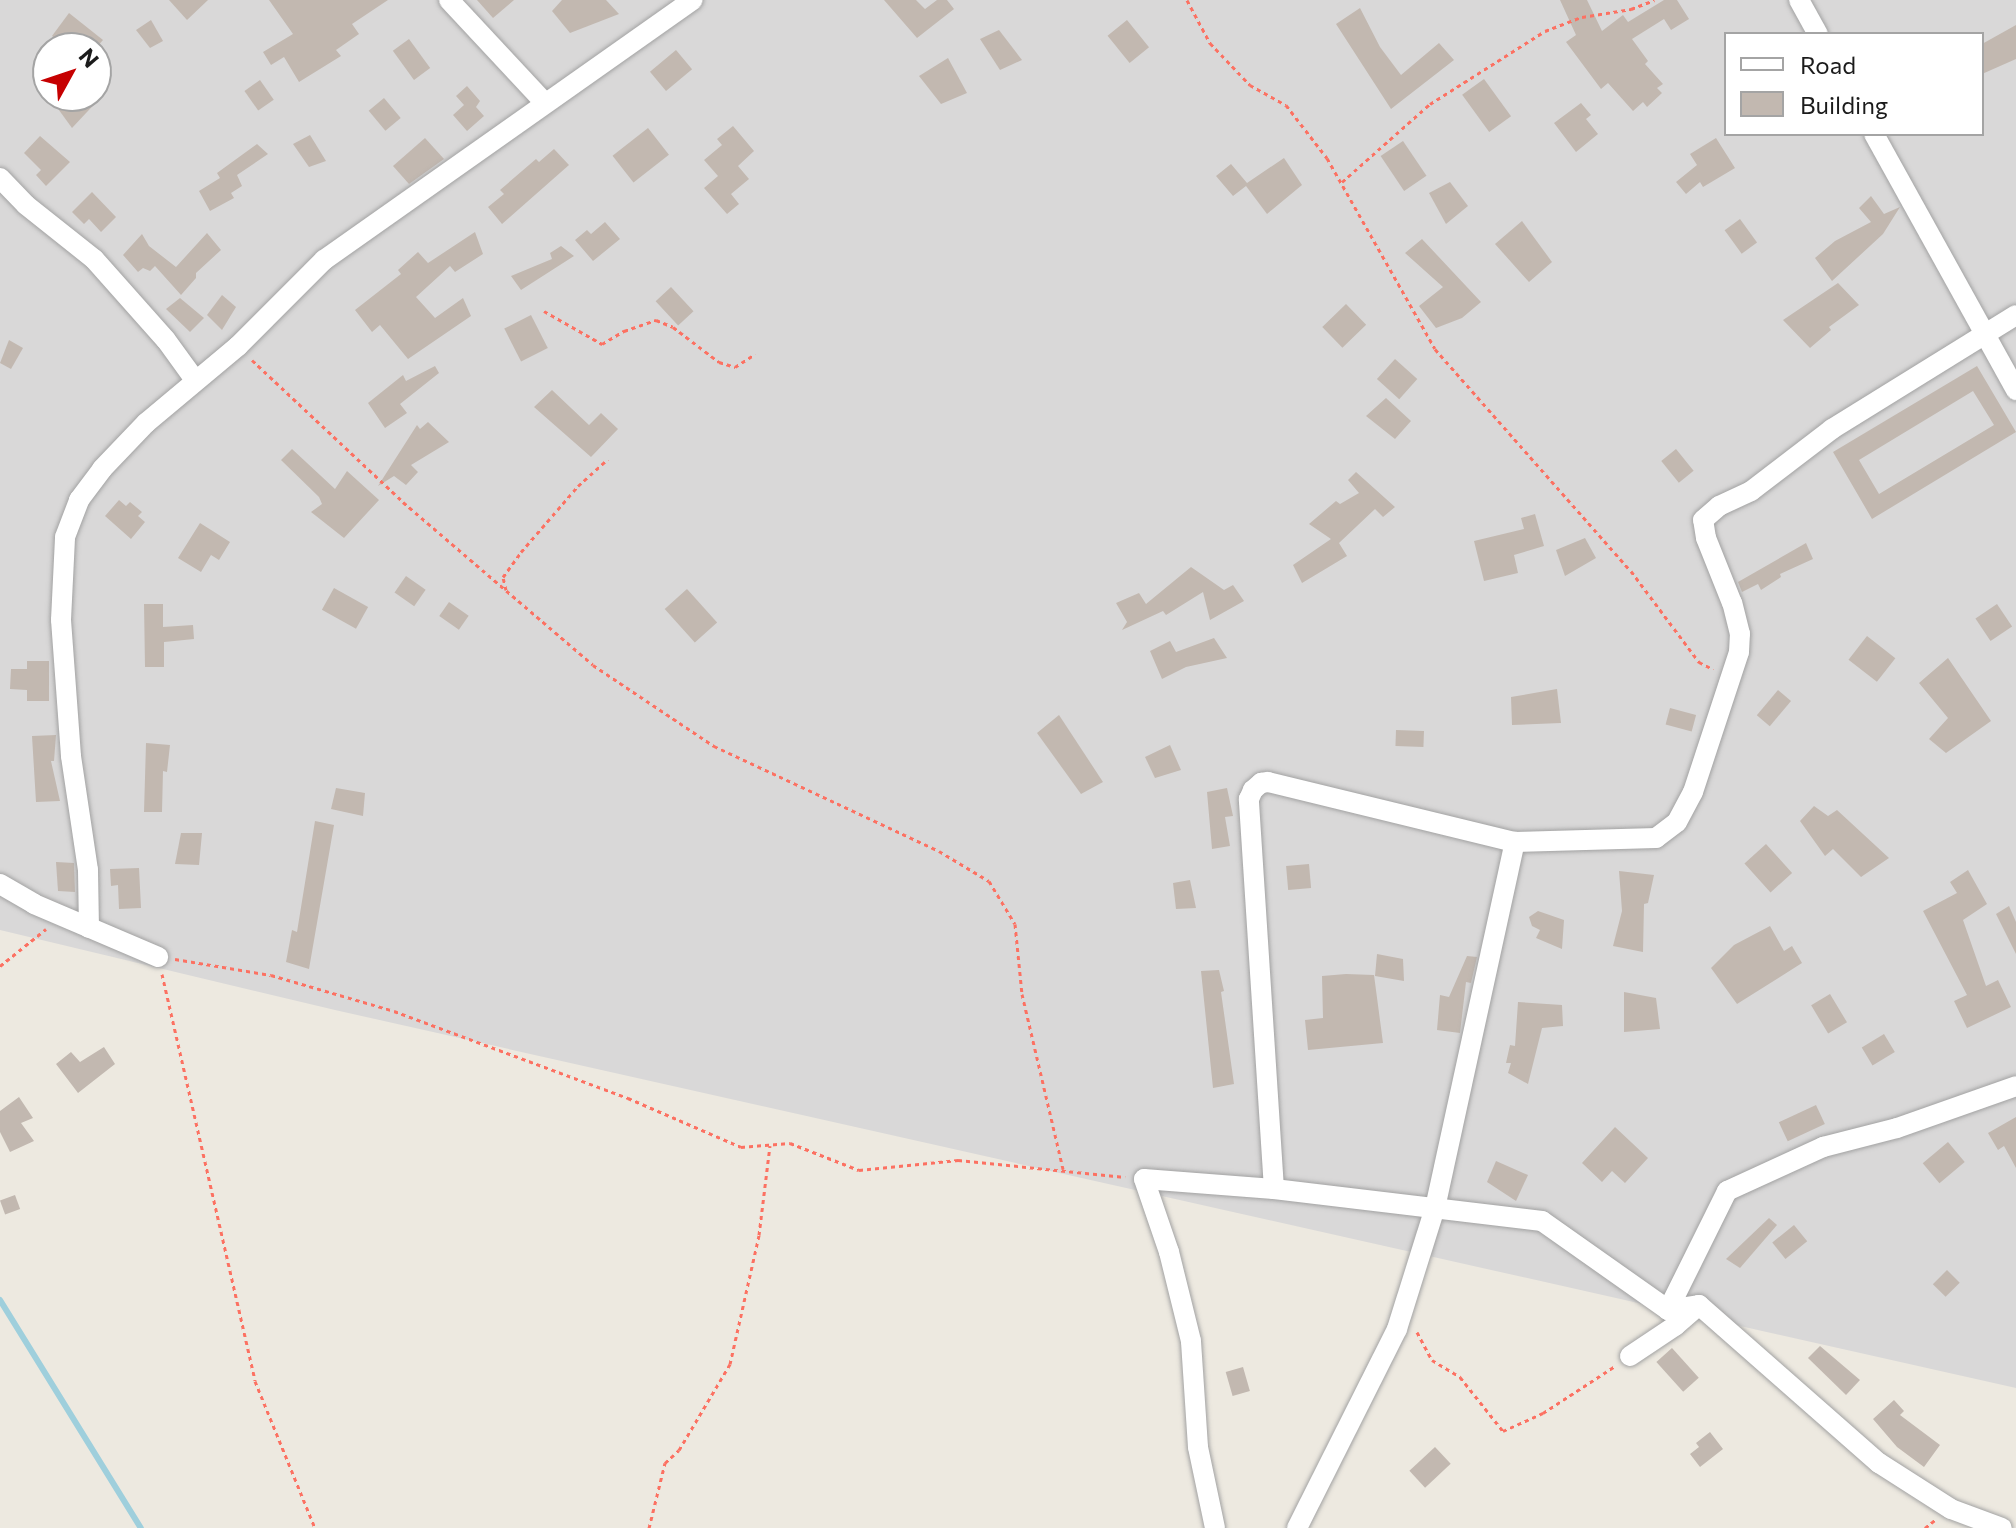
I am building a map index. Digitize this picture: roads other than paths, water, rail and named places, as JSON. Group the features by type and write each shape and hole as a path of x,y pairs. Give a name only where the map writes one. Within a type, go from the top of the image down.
{"street":[{"path":"449,0 544,102"},
{"path":"89,928 88,870 71,756 61,620 65,537 79,500 102,469 146,423 238,346 324,260 544,102 693,0"},
{"path":"1799,0 1817,32"},
{"path":"1875,136 2016,390"},
{"path":"0,178 26,205 94,259 166,340 195,380"},
{"path":"1274,1189 1249,799 1253,790 1261,783 1268,782 1515,842 1636,840 1656,838 1669,830 1693,792 1739,652 1740,634 1732,603 1706,538 1703,520 1719,506 1751,491 1832,429 2016,315"},
{"path":"1297,1528 1397,1329 1435,1208 1515,842"},
{"path":"0,884 62,917 158,957"},
{"path":"1668,1310 1727,1191 1823,1147 1897,1128 2016,1086"},
{"path":"1215,1528 1198,1447 1191,1341 1169,1252 1144,1179 1274,1189 1542,1221 1668,1310 1699,1305"},
{"path":"1630,1356 1675,1326 1699,1305"},
{"path":"1699,1305 1879,1463 1951,1509 2002,1528"}],"waterway":[{"path":"0,1300 141,1528"}]}
